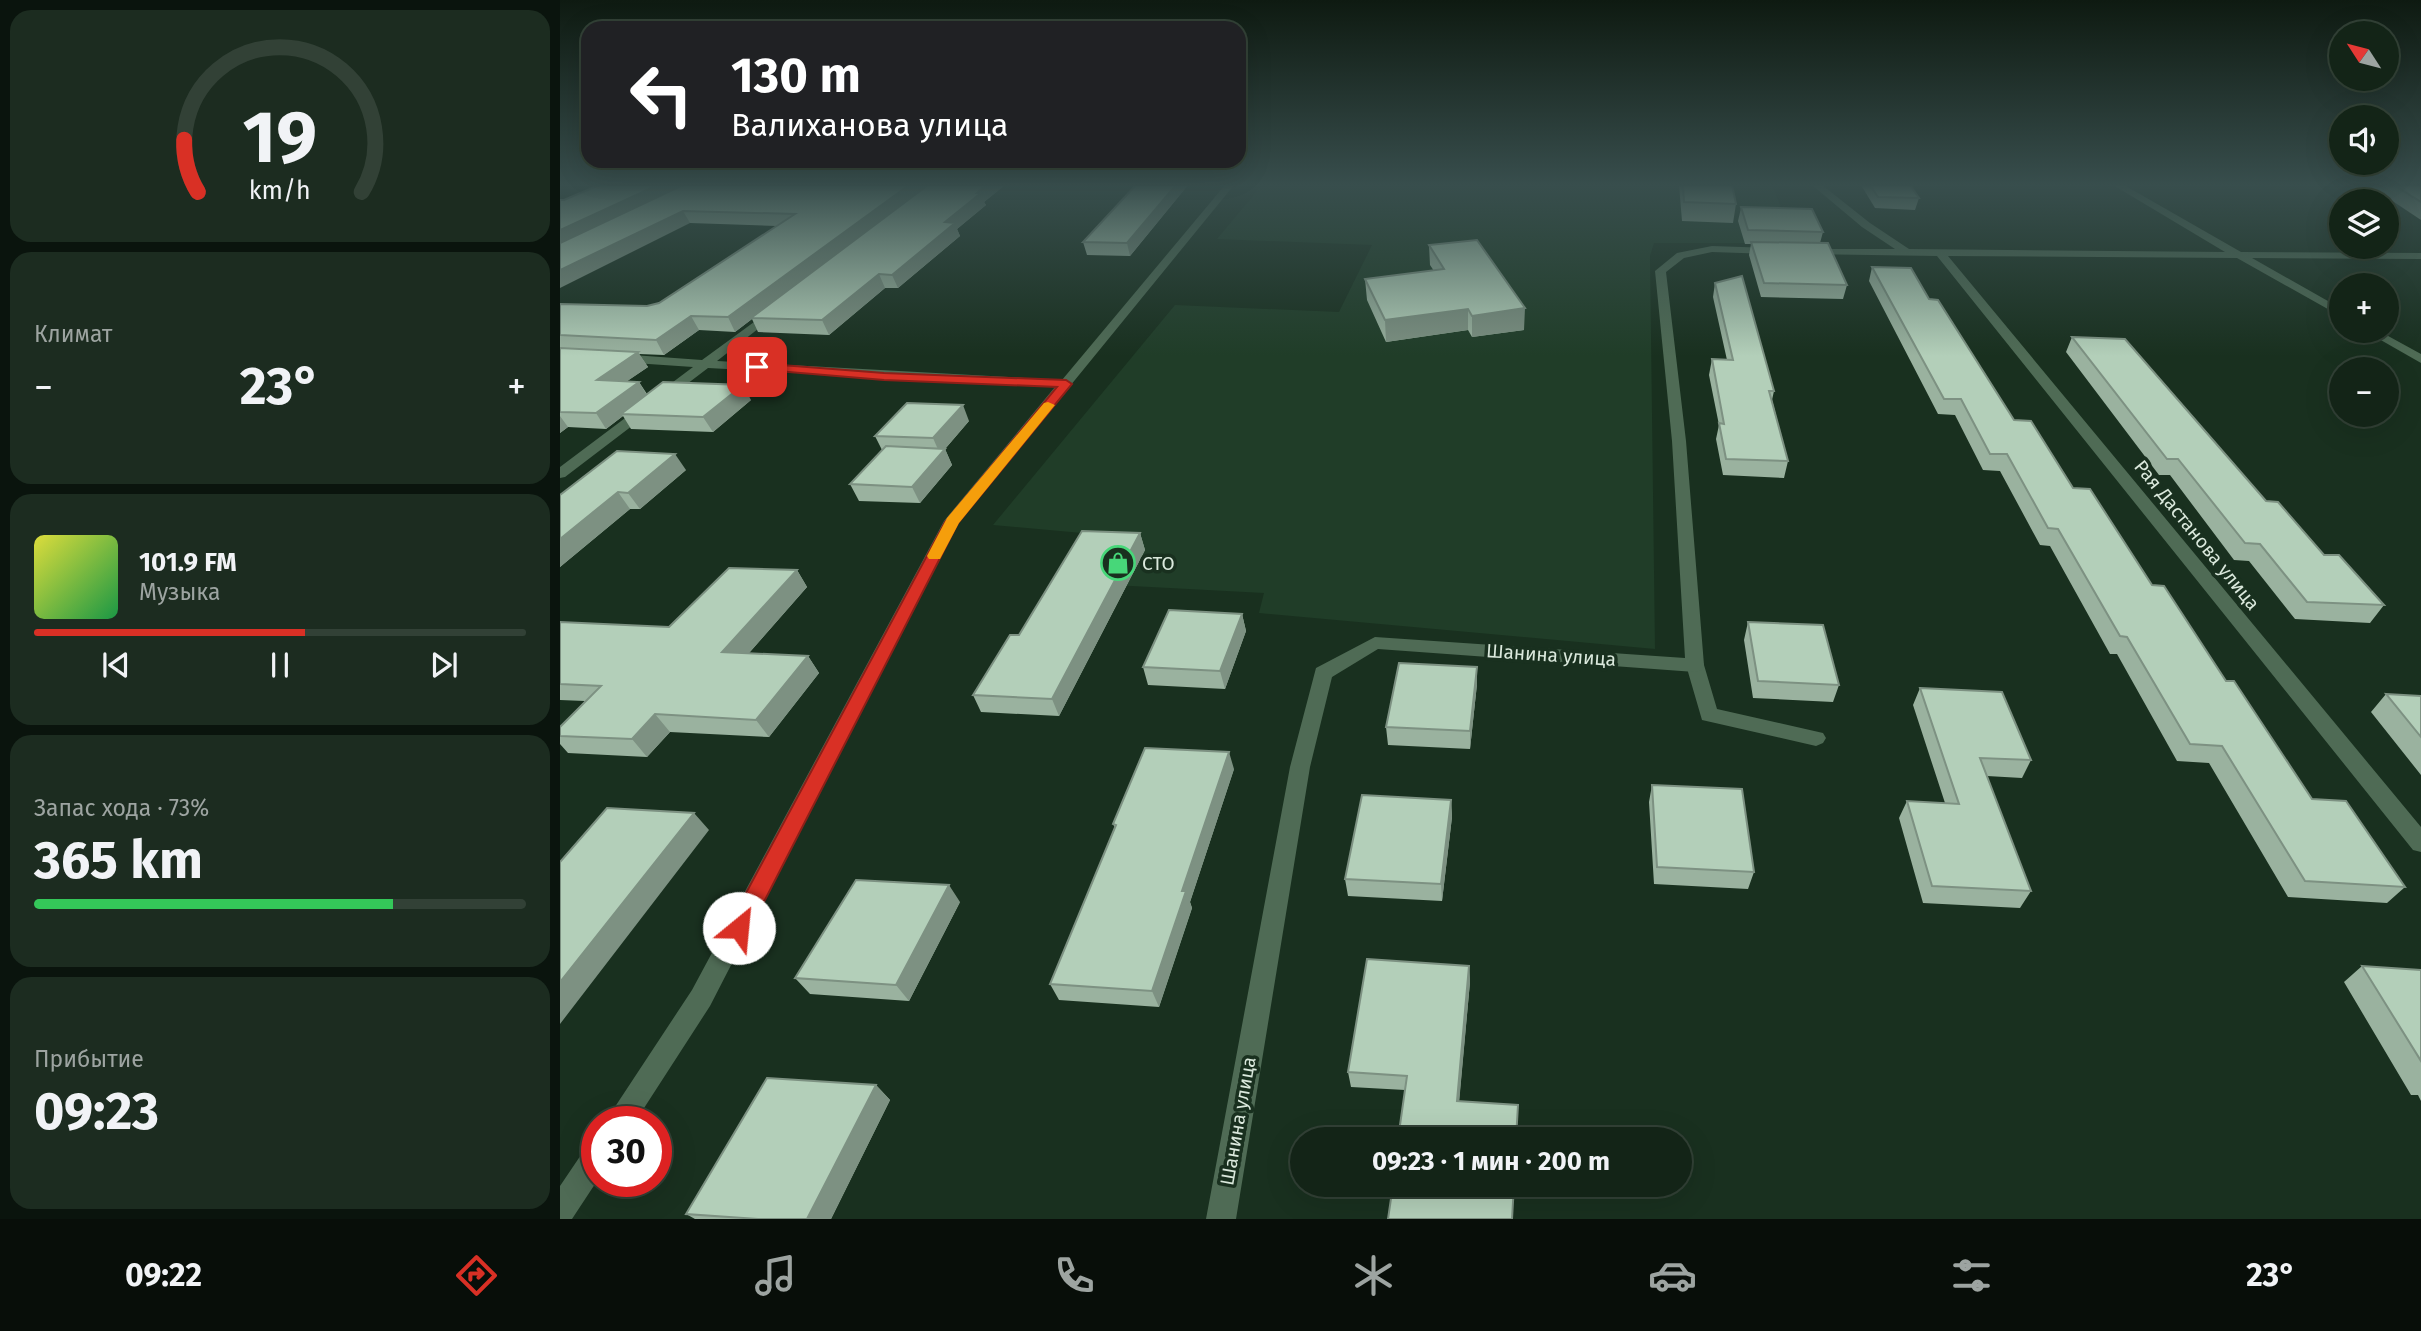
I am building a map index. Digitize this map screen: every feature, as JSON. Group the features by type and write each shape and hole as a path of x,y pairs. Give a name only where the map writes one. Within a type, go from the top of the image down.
{"street":[{"path":"630,1106 701,998 952,522 1183,242"},
{"path":"1891,242 1906,252"},
{"path":"2213,242 2329,307"},
{"path":"1816,738 1709,715 1695,665 1679,441 1660,271 1681,255 1712,249 2238,257 2421,256"},
{"name":"Рая Дастанова улица","path":"1940,253 2421,843"},
{"path":"560,474 781,306"},
{"path":"2392,343 2421,359"},
{"path":"600,357 884,376 1066,384"},
{"name":"Шанина улица","path":"1221,1219 1300,767 1323,673 1375,643 1695,665"},
{"path":"560,1211 581,1180"}],"shaded area":[{"path":"1292,242 1795,242 1654,243 1650,256 1655,649 1259,613 1264,593 1075,583 1104,535 993,525 1175,305 1339,312 1372,245"}],"building":[{"path":"562,242 619,242 560,270 560,243"},
{"path":"752,242 831,242 728,317 691,316 656,340 560,335 560,304 647,306 659,303"},
{"path":"852,242 932,242 892,275 879,274 822,320 751,318"},
{"path":"1478,242 1525,308 1472,316 1468,309 1385,320 1365,279 1444,269 1429,245"},
{"path":"1751,242 1828,243 1847,285 1764,283"},
{"path":"1872,267 1911,268 1929,299 1938,300 2014,420 2031,421 2073,488 2090,489 2152,585 2164,586 2226,681 2234,681 2312,799 2346,801 2405,887 2305,881 2222,746 2190,744 2127,637 2120,636 2058,529 2048,528 2007,454 1990,454 1961,399 1944,399"},
{"path":"1742,276 1774,391 1769,391 1788,461 1726,459 1719,423 1724,424 1712,359 1733,360 1715,283"},
{"path":"2072,337 2125,339 2266,501 2278,502 2324,555 2339,555 2384,605 2307,602 2260,544 2245,543 2178,459 2167,459"},
{"path":"560,348 638,352 597,380 639,382 596,413 560,412"},
{"path":"663,382 743,385 703,417 621,414"},
{"path":"907,403 963,405 933,438 875,436"},
{"path":"886,446 945,449 912,487 850,484"},
{"path":"617,451 675,454 628,493 618,492 560,539 560,495"},
{"path":"1082,531 1140,533 1052,699 973,695 1010,635 1019,635"},
{"path":"729,568 797,570 722,652 808,656 756,720 655,714 632,739 560,736 560,727 601,686 560,684 560,622 669,627"},
{"path":"1169,610 1242,614 1220,671 1143,667"},
{"path":"1748,622 1823,625 1839,685 1758,681"},
{"path":"1399,663 1477,667 1470,731 1386,727"},
{"path":"1920,688 2002,692 2031,760 1980,758 2031,891 1932,886 1907,801 1959,804"},
{"path":"2386,694 2421,696 2421,737"},
{"path":"1145,748 1229,752 1182,891 1186,891 1152,991 1050,984 1116,825 1113,824"},
{"path":"1652,785 1742,789 1754,872 1657,867"},
{"path":"1362,795 1451,800 1441,884 1345,879"},
{"path":"607,808 694,813 560,982 560,862"},
{"path":"856,880 949,885 896,985 795,978"},
{"path":"1367,959 1469,966 1457,1101 1518,1105 1517,1127 1400,1127 1407,1076 1348,1072"},
{"path":"2362,966 2421,970 2421,1061"},
{"path":"767,1078 876,1085 807,1219 686,1214"},
{"path":"1391,1197 1513,1197 1512,1219 1388,1219"}],"slow traffic":[{"path":"935,556 952,522 1048,405"}],"place":[{"name":"СТО","path":"1118,563"}],"route":[{"path":"739,928 952,522 1066,384 757,367"}]}
